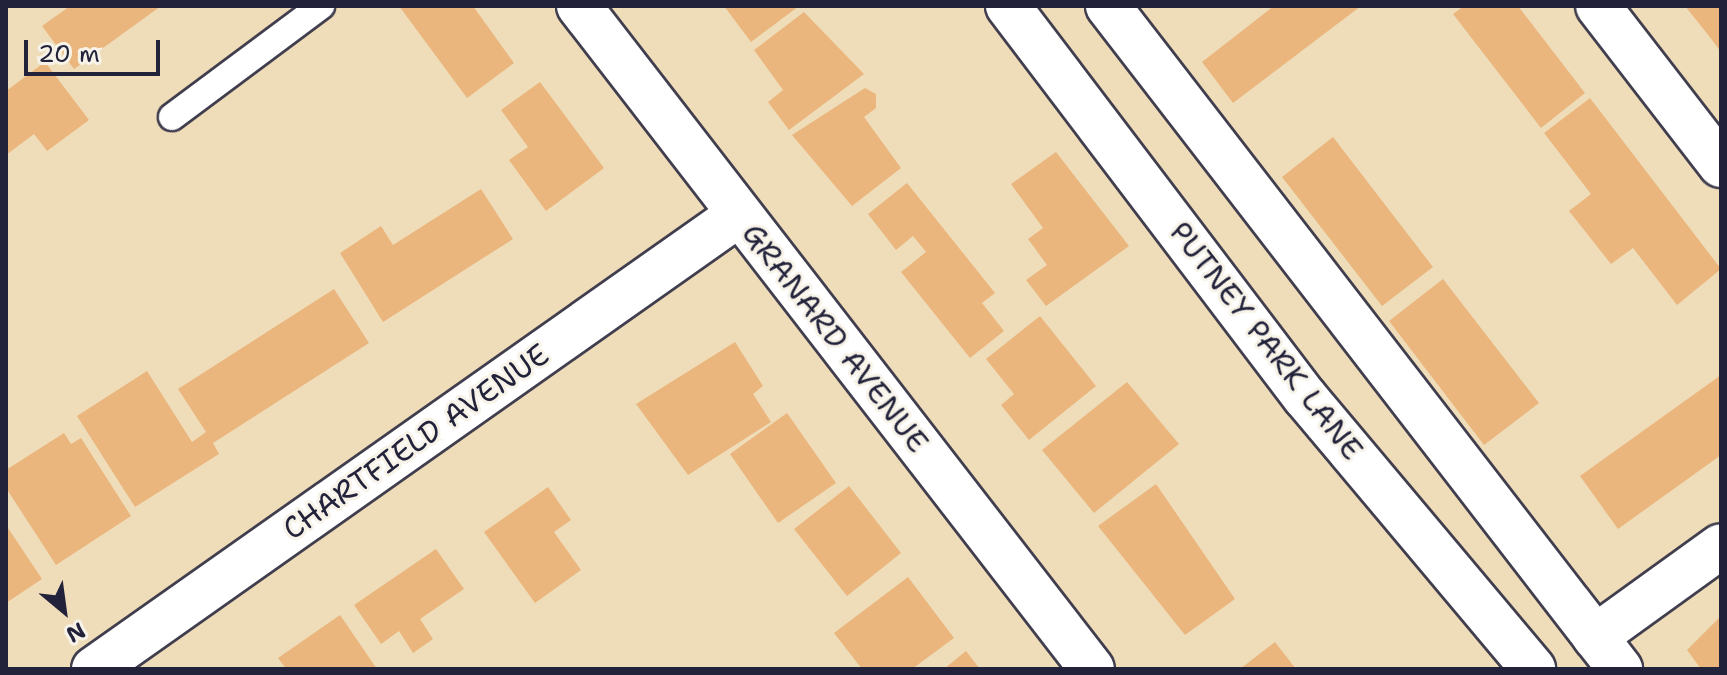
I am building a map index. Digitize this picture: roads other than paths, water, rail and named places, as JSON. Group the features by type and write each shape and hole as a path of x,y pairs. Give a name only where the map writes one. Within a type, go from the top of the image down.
{"street":[{"name":"GRANARD AVENUE","path":"579,6 1092,669"},
{"name":"PUTNEY PARK LANE","path":"1008,6 1305,397 1533,669"},
{"path":"1108,6 1607,653 1721,546"},
{"path":"1598,6 1721,165"},
{"name":"CHARTFIELD AVENUE","path":"94,669 738,215"}],"lane":[{"path":"172,117 321,6"}]}
